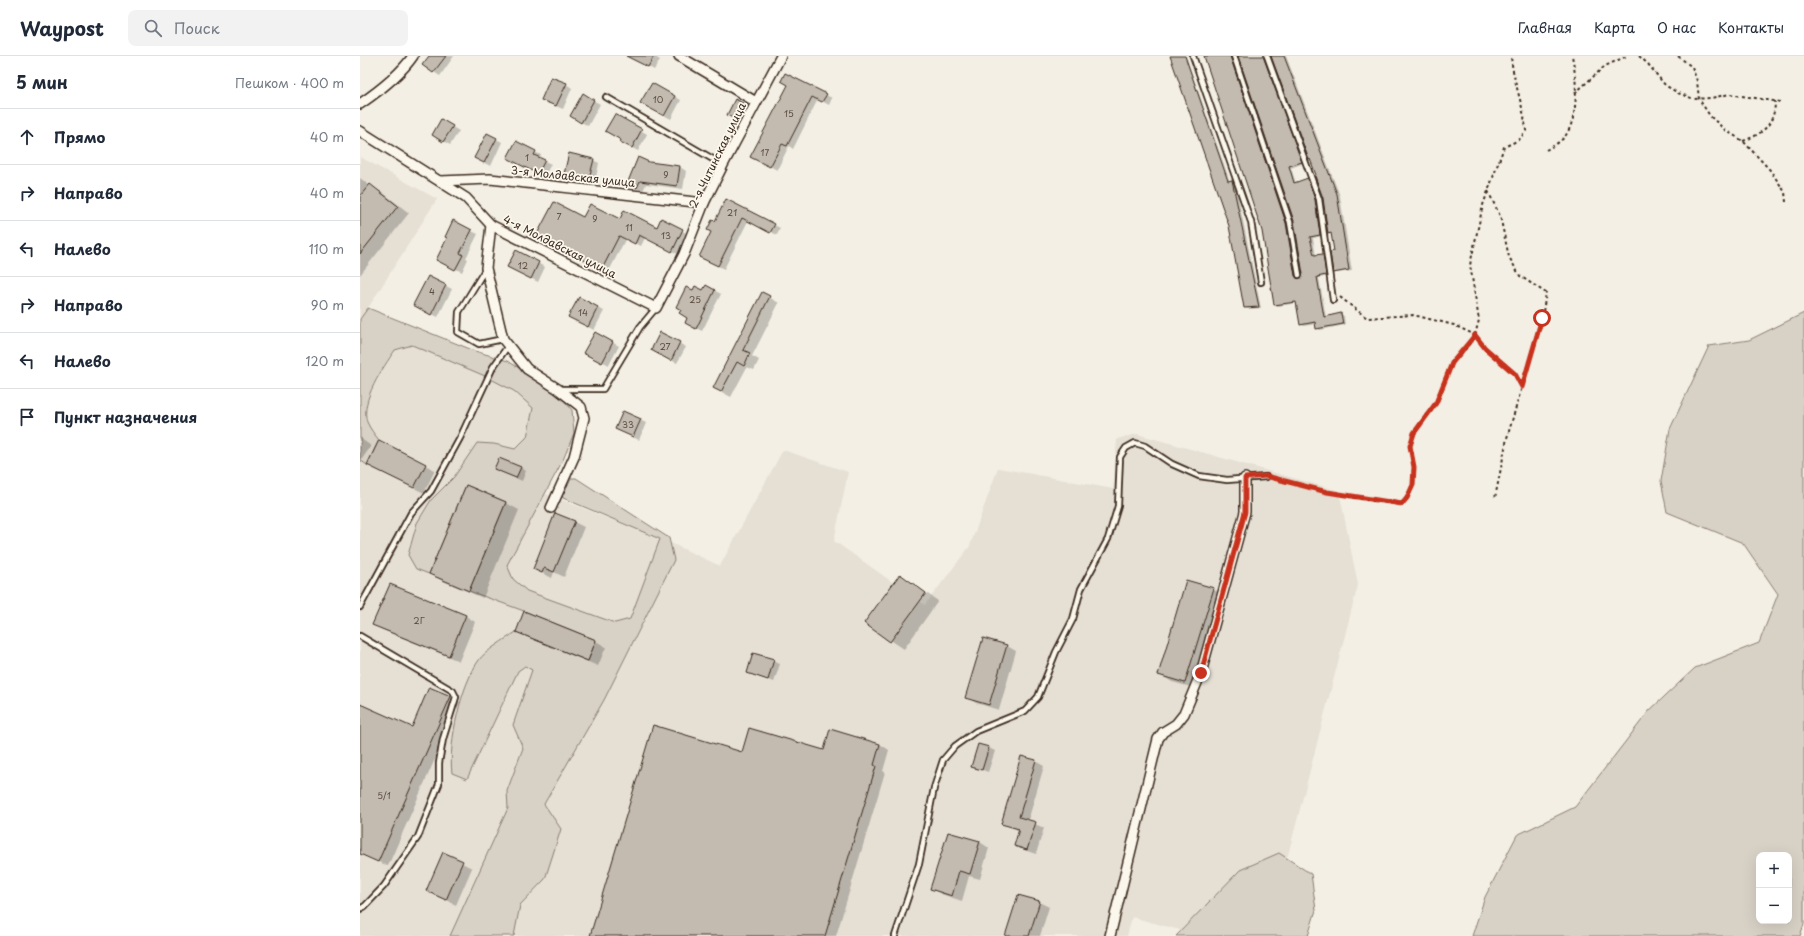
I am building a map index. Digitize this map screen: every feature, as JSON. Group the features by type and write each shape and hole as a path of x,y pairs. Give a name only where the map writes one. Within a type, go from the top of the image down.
{"street":[{"path":"360,104 375,94 406,66 413,56"},
{"path":"679,56 756,102"},
{"name":"2-я Читинская улица","path":"656,308 684,254 704,203 722,165 781,56"},
{"name":"4-я Молдавская улица","path":"360,131 466,198 491,225 656,308"},
{"name":"3-я Молдавская улица","path":"440,181 490,179 704,203"},
{"path":"491,225 486,268 506,343 527,369 558,389 581,407 584,418 574,457 551,508"},
{"path":"1110,936 1158,739 1163,732 1176,724 1184,714 1201,673 1245,512 1245,478"}],"lane":[{"path":"1193,56 1251,222 1261,282"},
{"path":"1234,56 1290,222 1298,275"},
{"path":"1267,56 1319,199 1333,300"},
{"path":"606,97 722,165"},
{"path":"486,268 459,312 458,332 479,344 506,343"},
{"path":"558,389 603,388 640,327 656,308"},
{"path":"360,607 411,513 431,491 460,438 493,367 506,343"},
{"path":"895,936 919,864 934,788 943,760 955,746 976,731 1025,711 1038,697 1056,652 1073,619 1081,589 1108,539 1118,506 1120,456 1126,448 1135,443 1145,446 1172,464 1199,476 1227,480 1266,476"},
{"path":"360,636 452,691 456,697 443,739 439,762 439,784 418,837 384,886 365,906 360,909"}],"path":[{"path":"1266,476 1327,492 1402,504 1407,498 1413,485 1414,467 1410,446 1414,433 1436,403 1452,363 1475,335 1479,320 1470,266 1478,222 1488,191 1504,147 1519,140 1526,131 1525,118 1512,69 1511,56"},
{"path":"1546,150 1565,136 1572,123 1575,93 1572,56"},
{"path":"1575,93 1604,66 1627,56"},
{"path":"1640,56 1665,85 1678,93 1694,99 1711,98 1730,94 1780,102"},
{"path":"1678,56 1692,68 1697,81 1699,98 1710,116 1725,130 1743,141 1770,170 1785,192 1786,202"},
{"path":"1743,141 1760,134 1770,123 1775,113 1776,101"},
{"path":"1488,191 1500,216 1509,257 1520,276 1546,293 1542,318 1507,438 1495,498"},
{"path":"1332,291 1367,318 1414,315 1454,325 1475,335 1485,348 1515,374 1522,387"}],"shaded area":[{"path":"360,157 437,199 368,308 557,396 520,484 660,538 720,566 783,450 848,472 834,541 925,605 970,546 998,468 1113,489 1117,439 1137,434 1339,491 1358,585 1288,855 1245,936 1202,936 1132,917 1127,936 360,936"},
{"path":"368,308 475,351 508,361 559,394 572,410 574,433 563,460 507,565 513,579 527,591 615,623 630,619 660,539 563,498 561,490 569,478 576,478 669,538 674,560 604,700 544,804 561,829 545,879 520,905 514,936 450,936 508,808 507,791 523,748 513,725 532,670 525,666 518,671 467,779 452,773 451,761 454,731 461,699 479,660 491,649 516,632 588,661 596,640 469,591 506,502 466,485 429,574 416,569 408,555 417,523 431,500 454,477 477,443 494,444 515,449 527,437 533,408 514,391 485,376 412,345 395,350 374,384 367,404 367,422 379,440 367,465 360,460 360,443 362,439 360,438 360,319"},
{"path":"1804,313 1804,924 1800,936 1472,936 1485,897 1517,835 1575,807 1649,711 1695,668 1759,643 1778,594 1743,543 1667,512 1661,481 1670,429 1709,346 1749,340"},
{"path":"1279,853 1311,874 1316,910 1308,936 1176,936 1240,870"}],"building":[{"path":"429,56 446,56 433,73 422,65"},
{"path":"626,56 654,56 648,67"},
{"path":"1170,56 1185,56 1228,181 1232,180 1259,307 1244,308 1229,226"},
{"path":"1204,56 1230,56 1286,223 1295,276 1299,279 1303,274 1294,221 1238,56 1263,56 1302,162 1289,166 1294,183 1308,178 1315,200 1320,235 1310,237 1314,255 1323,254 1326,275 1317,277 1324,317 1341,313 1343,324 1316,329 1315,322 1300,325 1296,302 1274,305 1262,231"},
{"path":"1271,56 1284,56 1337,194 1349,270 1333,273 1330,252 1334,251 1331,233 1328,234 1323,198 1315,176 1316,175 1310,159 1309,160"},
{"path":"785,73 827,94 822,102 812,97 787,146 782,144 770,167 750,157 788,85 781,81"},
{"path":"551,77 567,83 556,106 541,100"},
{"path":"652,83 675,96 664,116 640,103"},
{"path":"583,93 594,100 581,123 570,116"},
{"path":"735,99 743,103 735,119 727,115"},
{"path":"615,114 642,129 632,148 620,142 621,140 605,131"},
{"path":"441,119 453,126 443,142 432,135"},
{"path":"487,133 497,138 484,163 474,158"},
{"path":"516,141 536,151 534,155 545,160 538,174 507,158"},
{"path":"569,153 594,159 589,179 564,174"},
{"path":"638,157 649,162 680,166 677,186 640,181 637,188 627,184"},
{"path":"370,184 398,206 360,254 360,196"},
{"path":"726,199 775,224 770,233 742,218 718,266 699,257 711,232 707,230 712,220 715,221"},
{"path":"554,202 583,217 590,204 620,219 624,210 657,227 661,218 683,229 672,252 639,235 635,244 619,236 602,269 536,236"},
{"path":"453,220 472,230 460,253 463,255 455,270 436,260 447,238 445,237"},
{"path":"516,250 539,262 531,279 507,267"},
{"path":"428,276 446,285 431,315 413,305"},
{"path":"706,285 715,290 696,329 685,323 687,318 679,313 681,310 676,307 686,287 693,290 695,286 703,290"},
{"path":"762,292 770,296 743,350 750,353 744,366 737,362 721,392 713,388"},
{"path":"579,297 598,307 588,327 568,317"},
{"path":"595,332 613,342 602,363 583,353"},
{"path":"660,332 680,342 671,361 651,350"},
{"path":"623,411 641,419 633,437 615,429"},
{"path":"379,440 426,464 414,488 367,465"},
{"path":"499,458 521,467 516,478 494,469"},
{"path":"466,485 506,502 469,591 429,574"},
{"path":"555,513 575,521 554,572 544,568 542,573 533,569"},
{"path":"900,574 926,593 890,642 864,623"},
{"path":"1186,580 1214,588 1185,683 1158,675"},
{"path":"390,584 466,615 449,656 372,625"},
{"path":"524,611 596,640 588,661 516,632"},
{"path":"983,638 1007,645 989,705 965,698"},
{"path":"753,653 774,659 768,680 747,673"},
{"path":"429,687 451,696 378,862 360,854 360,704 412,727"},
{"path":"653,725 742,752 749,728 824,750 830,729 880,744 874,765 876,766 825,936 590,936"},
{"path":"978,744 989,747 982,770 971,767"},
{"path":"1021,756 1036,760 1019,817 1036,822 1027,850 1014,846 1019,829 1001,824"},
{"path":"948,832 980,841 970,874 959,871 952,896 930,889"},
{"path":"443,852 463,861 446,900 426,891"},
{"path":"1018,895 1040,901 1029,936 1005,936"}],"route":[{"path":"1201,673 1245,512 1245,478 1266,476 1327,492 1402,504 1407,498 1413,485 1414,467 1410,446 1414,433 1421,421 1436,403 1443,381 1452,363 1466,348 1475,335 1485,348 1515,374 1522,387 1542,318"}]}
